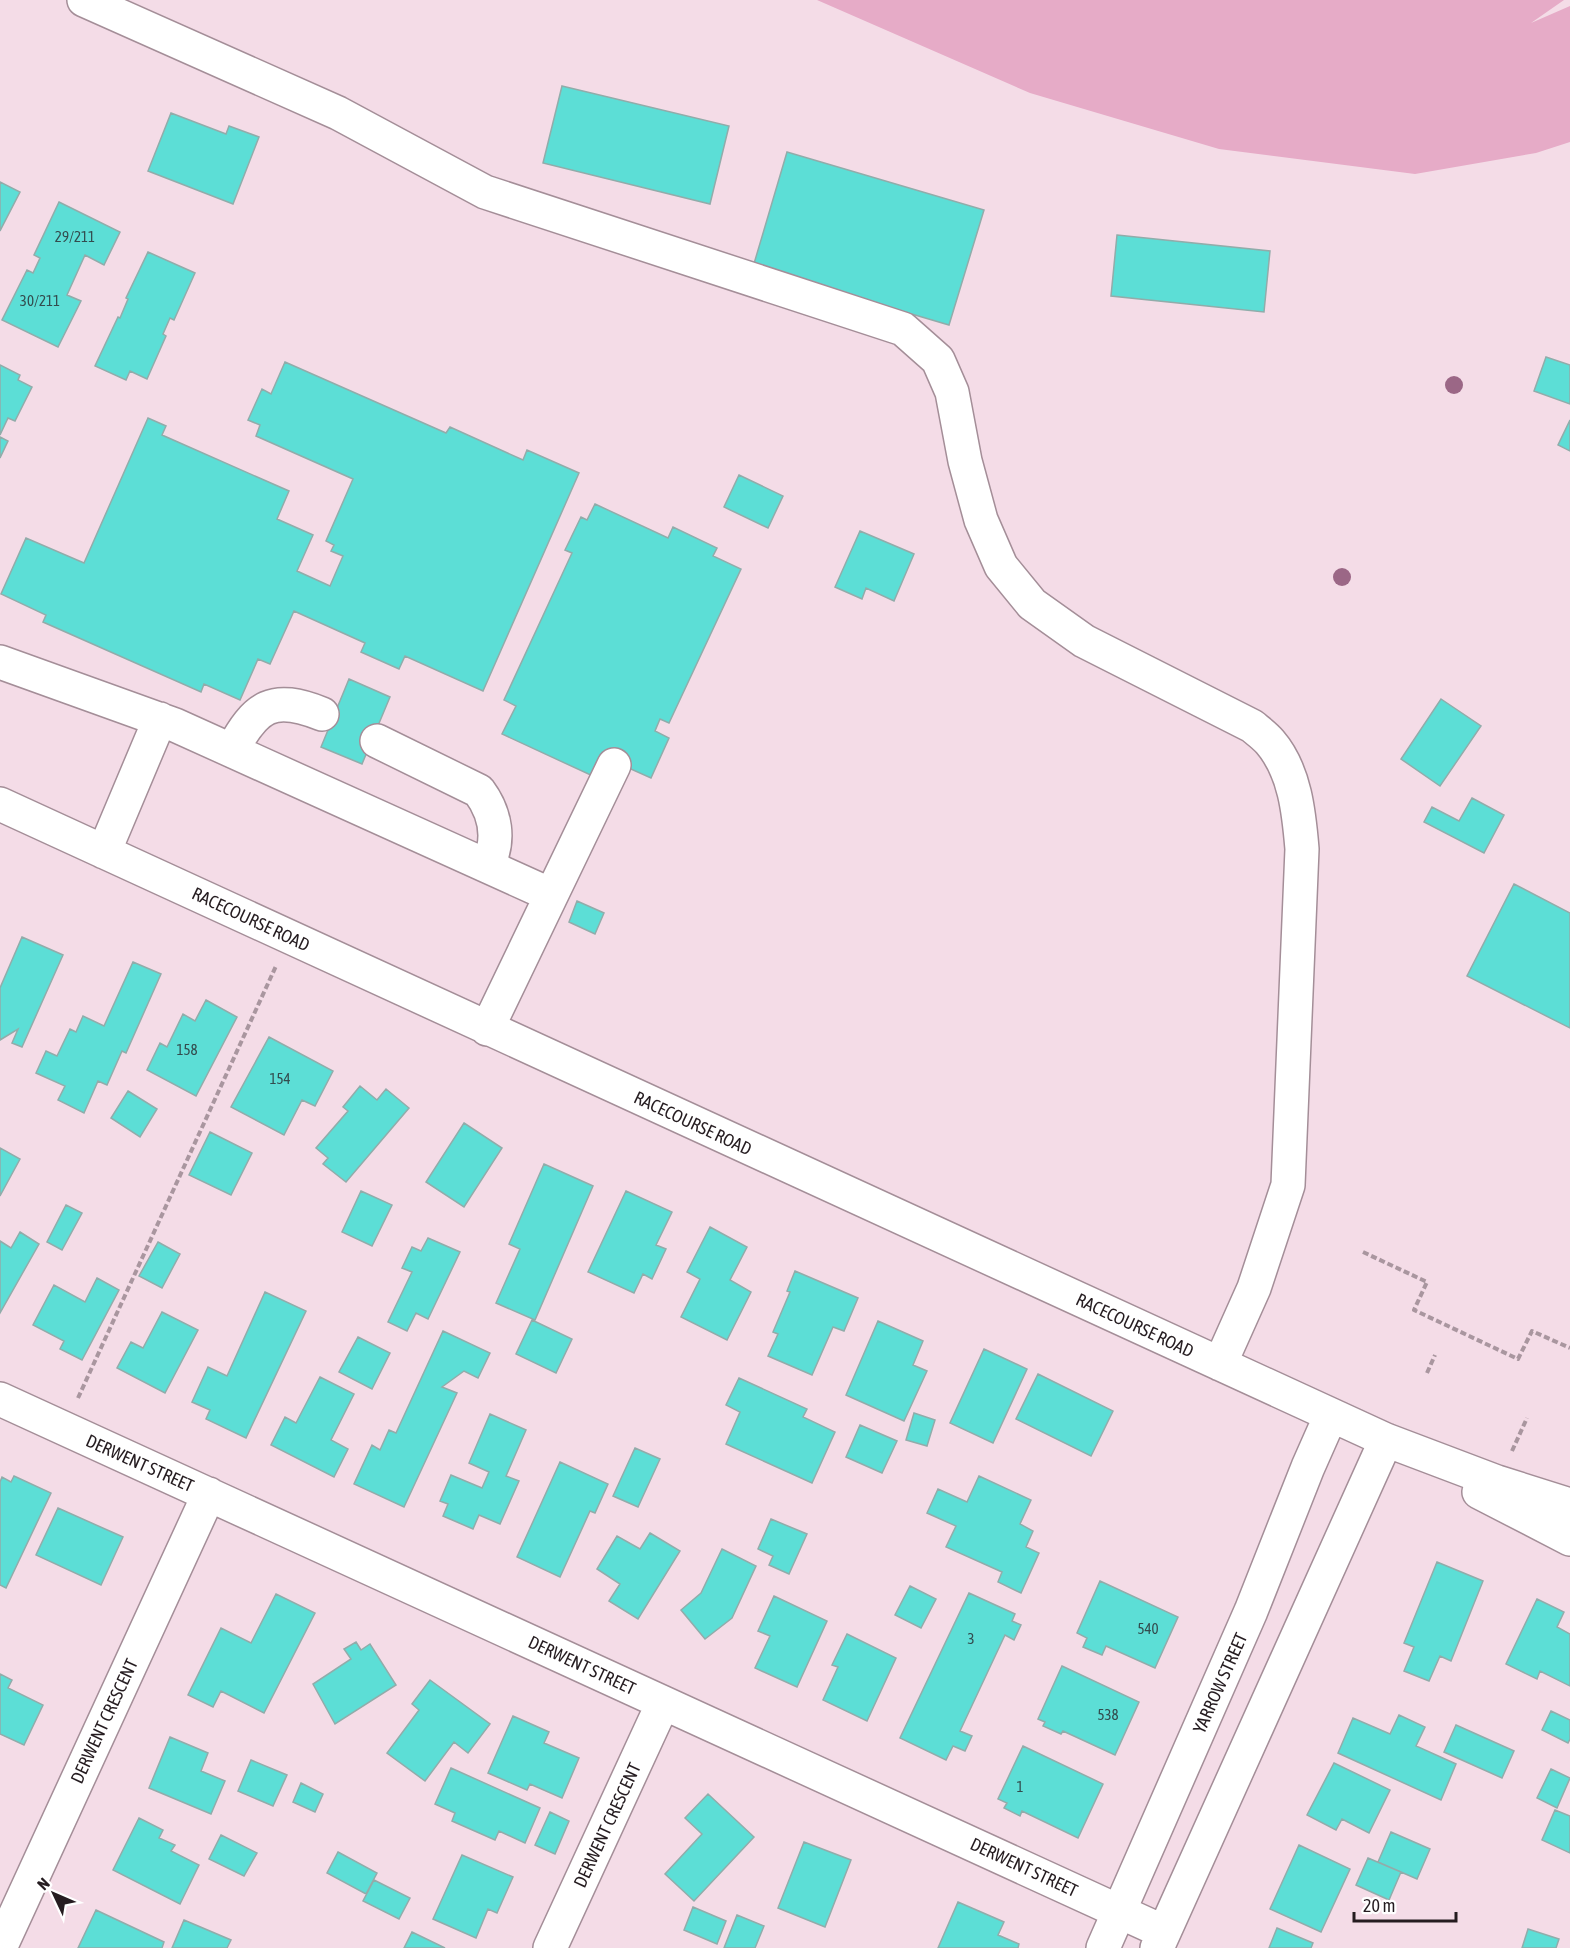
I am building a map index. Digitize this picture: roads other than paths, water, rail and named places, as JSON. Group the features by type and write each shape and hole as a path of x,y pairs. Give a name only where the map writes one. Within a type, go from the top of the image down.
{"street":[{"path":"84,0 338,113 485,192 903,329 938,360 952,392 965,461 981,520 1001,566 1032,604 1084,641 1252,726 1270,742 1285,768 1298,805 1302,849 1288,1185 1254,1288 1220,1364"},
{"path":"0,662 160,719 551,895"},
{"path":"232,750 248,724 269,706 305,707 322,714"},
{"path":"105,852 160,719"},
{"path":"377,741 479,791 487,802 495,830 494,853 488,865"},
{"path":"487,1029 614,765"},
{"name":"RACECOURSE ROAD","path":"0,804 1386,1440 1497,1482 1570,1505"},
{"name":"DERWENT STREET","path":"0,1399 1119,1911 1160,1940"},
{"name":"YARROW STREET","path":"1103,1948 1251,1611 1331,1415"},
{"path":"1160,1940 1386,1440"},
{"name":"RACECOURSE ROAD","path":"1386,1440 1493,1500 1570,1539"},
{"name":"DERWENT CRESCENT","path":"0,1948 209,1494"},
{"name":"DERWENT CRESCENT","path":"550,1948 663,1703"}]}
